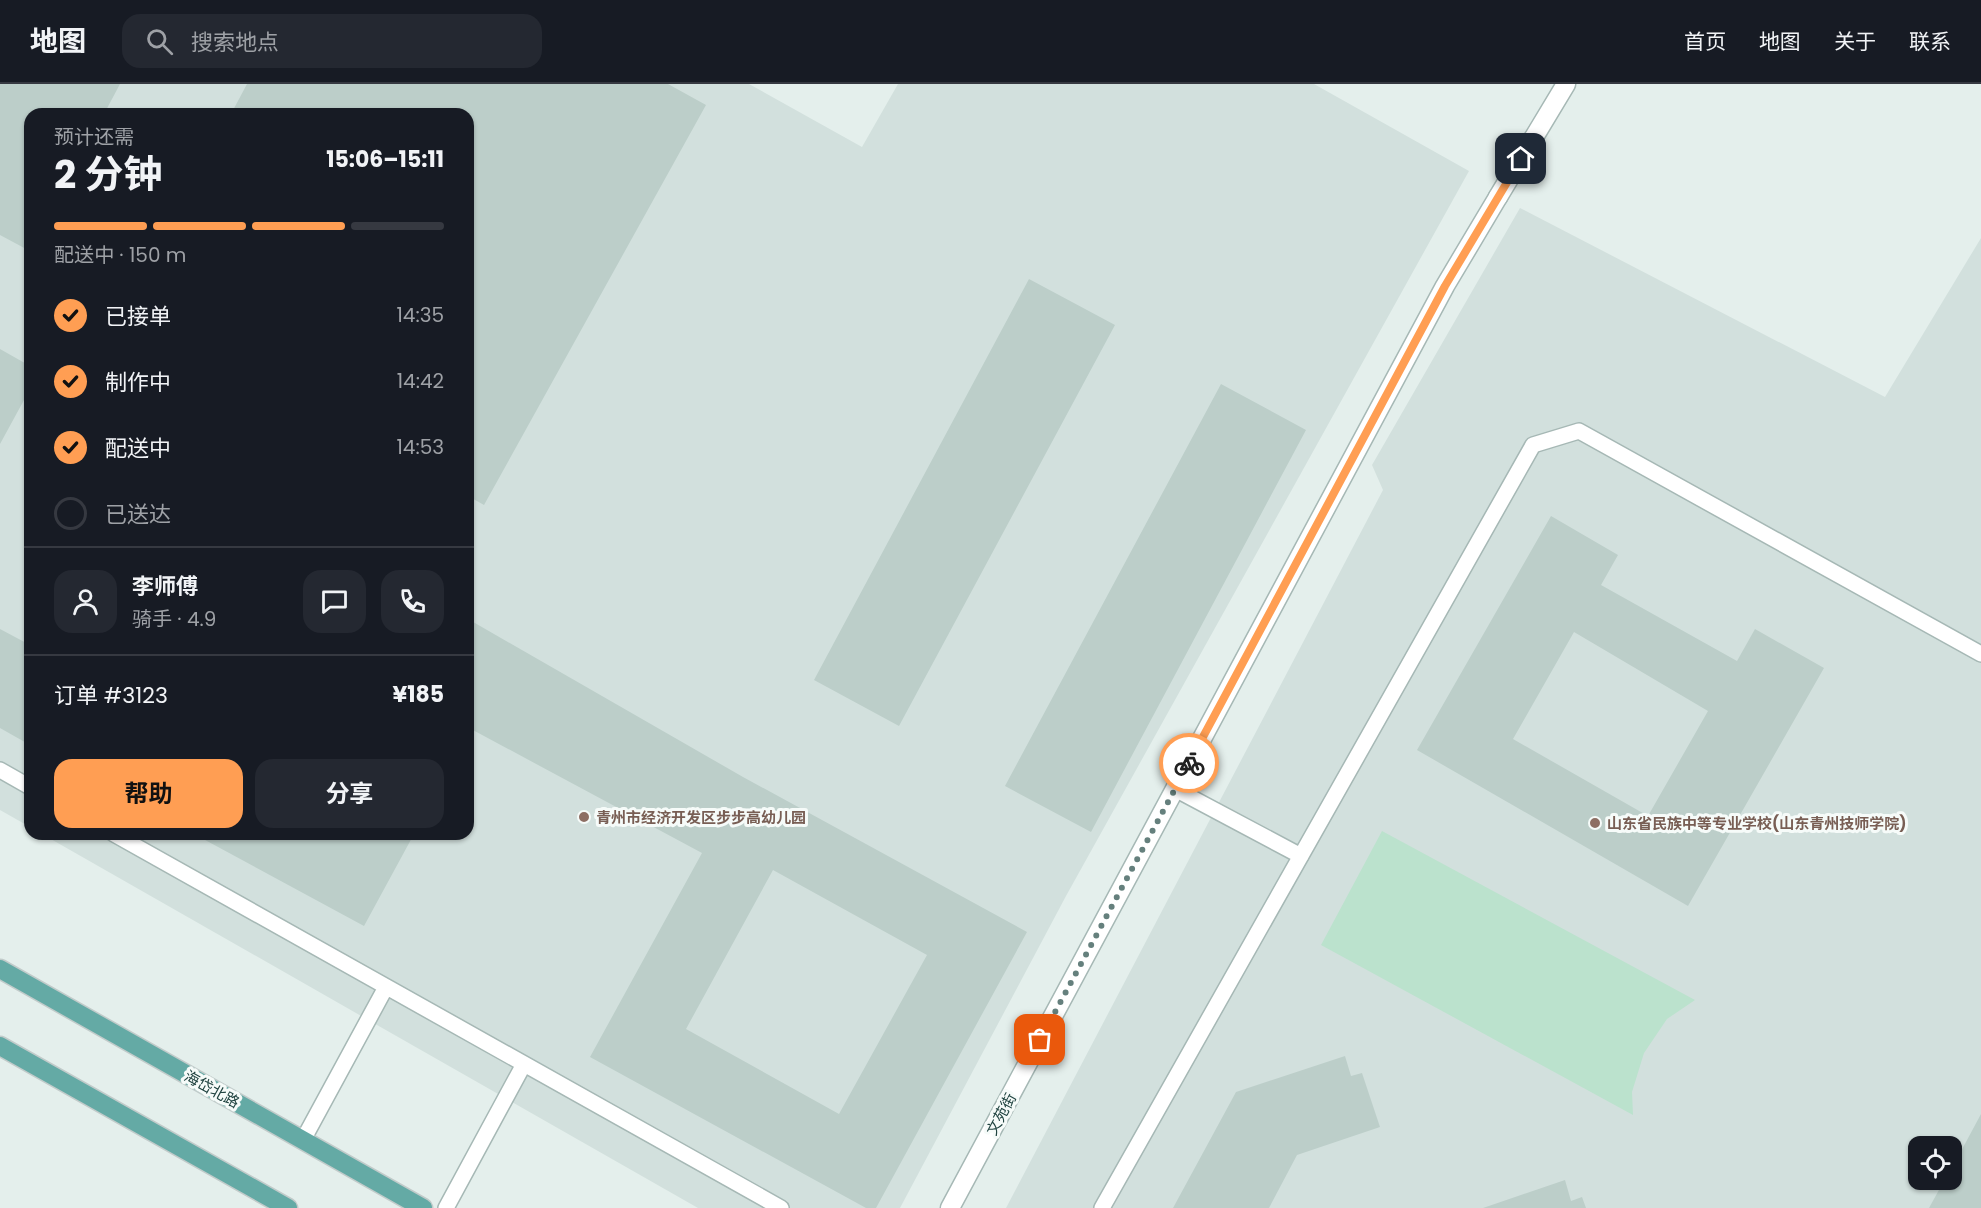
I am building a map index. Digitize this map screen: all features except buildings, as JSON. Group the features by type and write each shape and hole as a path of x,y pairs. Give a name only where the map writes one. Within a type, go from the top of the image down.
{"main road":[{"name":"海岱北路","path":"0,969 423,1208"},
{"path":"0,1046 288,1208"}],"street":[{"name":"文苑街","path":"950,1208 1445,286 1566,84"}],"lane":[{"path":"1102,1208 1533,445 1579,431 1981,654"},
{"path":"0,770 24,784"},
{"path":"1175,789 1301,856"},
{"path":"125,840 781,1208"},
{"path":"303,1140 386,987"},
{"path":"446,1208 524,1064"}],"shaded area":[{"path":"0,84 749,84 862,147 898,84 1314,84 1469,171 1066,896 900,1208 698,1208 53,840 474,840 474,108 24,108 24,824 0,810"},
{"name":"山东省民族中等专业学校(山东青州技师学院)","path":"1520,208 1885,397 1981,238 1981,1208 1006,1208 1383,490 1372,465"}],"green space":[{"path":"1382,831 1695,1000 1667,1019 1644,1053 1632,1092 1633,1115 1321,945"}],"way so far":[{"path":"1040,1040 1189,763"}],"place":[{"name":"青州市经济开发区步步高幼儿园","path":"584,817"},
{"name":"山东省民族中等专业学校(山东青州技师学院)","path":"1595,823"}],"route":[{"path":"1189,763 1445,286 1521,159"}]}
